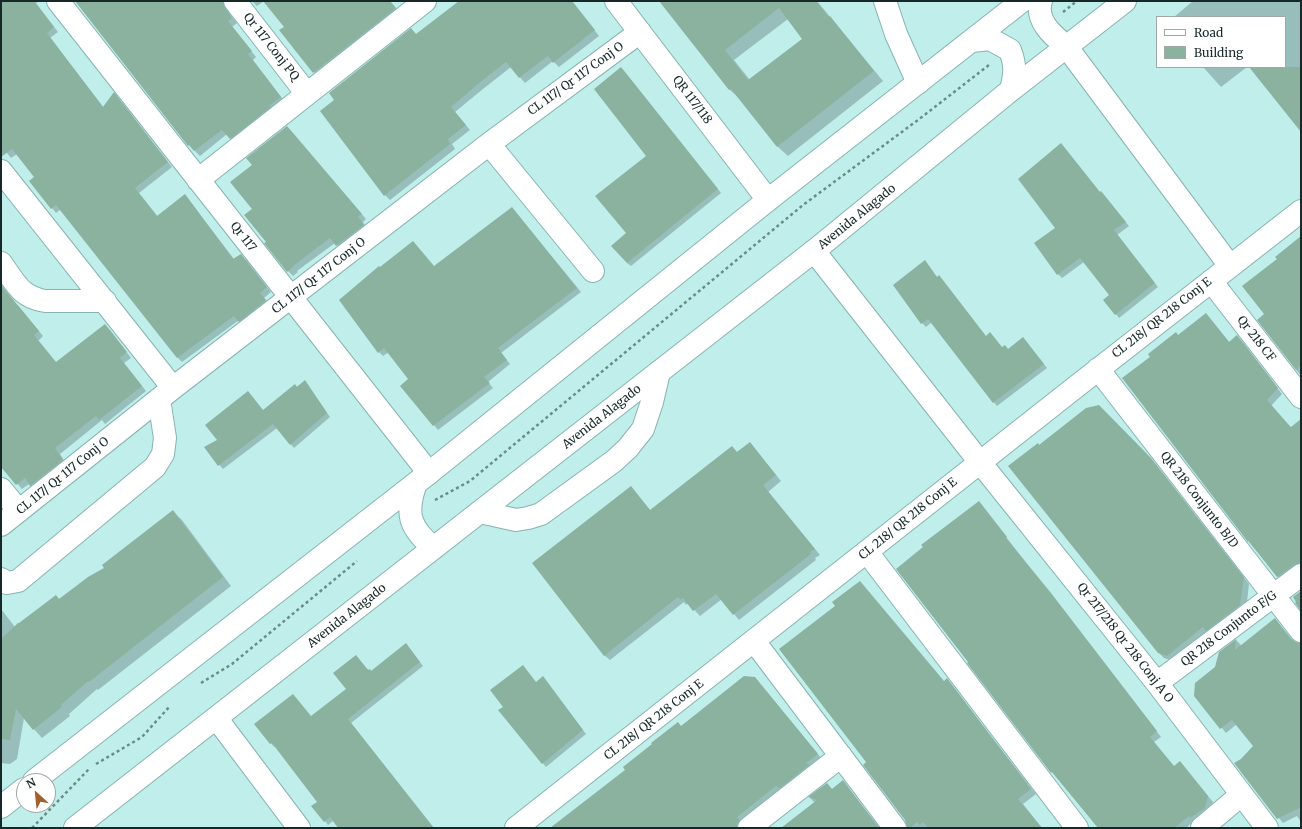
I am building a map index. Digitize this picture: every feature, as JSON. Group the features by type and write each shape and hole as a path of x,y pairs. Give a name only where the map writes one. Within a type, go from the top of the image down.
{"street":[{"name":"Qr 117","path":"58,1 291,298 423,478"},
{"name":"Qr 117 Conj PQ","path":"235,1 307,94"},
{"name":"QR 117/118","path":"616,1 768,200"},
{"path":"885,1 896,34 918,83"},
{"path":"1041,1 1040,5 1044,25 1066,46 1230,266"},
{"name":"Avenida Alagado","path":"75,828 217,719 814,251 1011,90 1125,1"},
{"path":"198,180 421,2"},
{"path":"44,773 423,478 768,200 972,41 1016,3"},
{"name":"CL 117/ Qr 117 Conj O","path":"1,525 166,394 488,144 640,32"},
{"path":"972,41 990,39 1010,50 1014,62 1015,72 1011,90"},
{"path":"488,144 593,271"},
{"path":"1,171 105,301 166,394 163,454 155,467 18,581 7,583 1,579"},
{"name":"CL 218/ QR 218 Conj E","path":"516,828 867,552 979,461 1301,211"},
{"name":"Qr 217/218 Qr 218 Conj A O","path":"814,251 979,461 1157,683 1266,828"},
{"path":"1,263 25,294 36,299 105,301"},
{"name":"Qr 218 CF","path":"1211,281 1301,396"},
{"name":"QR 218 Conjunto B/D","path":"1098,369 1301,632"},
{"path":"480,512 516,520 541,514 614,461 628,448 643,429 652,402 659,372"},
{"path":"423,478 411,497 410,517 414,528 423,539 434,548"},
{"path":"1,490 19,511"},
{"path":"867,552 1077,828"},
{"name":"QR 218 Conjunto F/G","path":"1157,683 1274,597 1301,575"},
{"path":"754,641 895,828"},
{"path":"217,719 298,828"},
{"path":"749,828 841,756"},
{"path":"1,807 16,795"},
{"path":"1202,828 1241,795"}],"path":[{"path":"1044,25 1077,1"},
{"path":"410,517 422,508 470,481 803,205 1010,50"},
{"path":"195,686 232,664 361,557"},
{"path":"32,828 92,766 142,738 172,704"}],"building":[{"path":"1,1 34,1 54,27 47,33 103,107 114,92 168,162 135,188 157,216 185,194 233,259 241,254 267,287 260,293 266,300 239,322 234,316 177,358 56,205 51,209 29,181 34,177 12,149 1,157"},
{"path":"75,1 223,1 225,8 232,18 228,21 252,51 248,54 281,97 269,106 271,107 230,139 222,130 194,151 189,145 188,146"},
{"path":"263,1 390,1 396,8 313,73 279,30 284,27"},
{"path":"459,1 572,1 595,30 553,63 548,56 519,78 506,62 478,84 451,107 466,125 448,139 450,144 384,196 320,111 334,100 329,93 411,28 416,34"},
{"path":"659,1 816,1 829,17 830,16 874,71 777,147 731,89 729,90","holes":["779,8 802,39 748,80 725,50"]},
{"path":"621,67 718,189 627,263 611,246 626,233 595,196 646,156 594,89"},
{"path":"1301,67 1301,132 1250,68"},
{"path":"287,126 362,214 358,216 364,225 336,246 330,238 287,272 264,243 266,242 244,215 252,209 230,182 252,165 246,158"},
{"path":"1061,143 1126,222 1114,230 1155,283 1115,315 1103,300 1109,295 1080,258 1057,275 1034,243 1055,228 1018,179"},
{"path":"512,207 577,288 498,348 507,360 484,377 490,383 433,426 400,386 408,379 384,348 378,353 339,300 379,266 380,267 413,241 434,266"},
{"path":"1301,236 1301,365 1296,370 1257,320 1264,314 1242,286 1277,259 1275,257"},
{"path":"925,260 937,277 939,275 986,336 990,332 1002,347 1005,345 1008,349 1023,337 1044,364 993,403 928,319 921,324 893,285"},
{"path":"1,285 39,331 34,335 56,362 105,324 127,352 120,358 142,386 99,420 96,416 55,448 63,460 30,486 25,478 16,485 1,467"},
{"path":"1206,313 1229,342 1237,335 1278,388 1267,400 1288,424 1291,427 1301,419 1301,563 1294,565 1277,577 1248,540 1248,542 1122,378 1150,357 1148,354 1176,332 1178,335"},
{"path":"305,380 327,413 290,445 273,424 218,466 204,447 217,440 205,425 248,391 263,410 295,384 297,387"},
{"path":"1099,405 1151,458 1244,577 1240,605 1206,631 1203,627 1167,656 1158,653 1008,466 1038,443 1039,445 1086,408"},
{"path":"750,442 776,475 763,485 815,549 810,552 811,554 733,615 716,594 693,611 683,598 680,600 678,597 604,656 532,563 631,486 650,510 732,446 737,452"},
{"path":"979,501 1007,537 1006,538 1051,593 1157,731 1150,737 1174,766 1180,761 1208,796 1205,808 1190,818 1189,816 1174,828 1098,828 1052,772 1051,773 896,569 923,547 921,545"},
{"path":"173,510 223,577 89,682 88,681 61,705 62,707 33,730 16,709 10,740 1,739 1,639 18,623 56,595 59,599 88,577 104,568 102,565"},
{"path":"860,581 944,681 947,678 1031,789 1018,799 1042,828 928,828 923,822 920,825 917,822 910,828 907,828 905,820 863,765 866,762 779,649 835,606 832,602"},
{"path":"1301,591 1301,611 1295,603 1296,602 1293,597"},
{"path":"1275,618 1291,639 1301,643 1301,807 1277,819 1234,763 1241,759 1253,746 1232,720 1220,729 1194,696 1195,683 1215,667 1219,652 1236,639 1235,650"},
{"path":"406,643 420,662 348,719 434,828 338,828 330,817 324,822 311,806 317,802 272,743 270,744 254,724 293,694 311,716 346,689 333,673 356,655 368,670 370,669 371,671"},
{"path":"523,665 536,682 543,676 583,730 542,764 498,710 503,707 490,690"},
{"path":"744,676 755,677 818,754 806,763 809,765 780,788 776,786 737,817 740,820 737,824 737,828 550,828 625,770 623,767 652,744 651,743 678,722 681,726"},
{"path":"843,780 879,828 781,828 817,800 808,797 827,783 832,789"}]}
